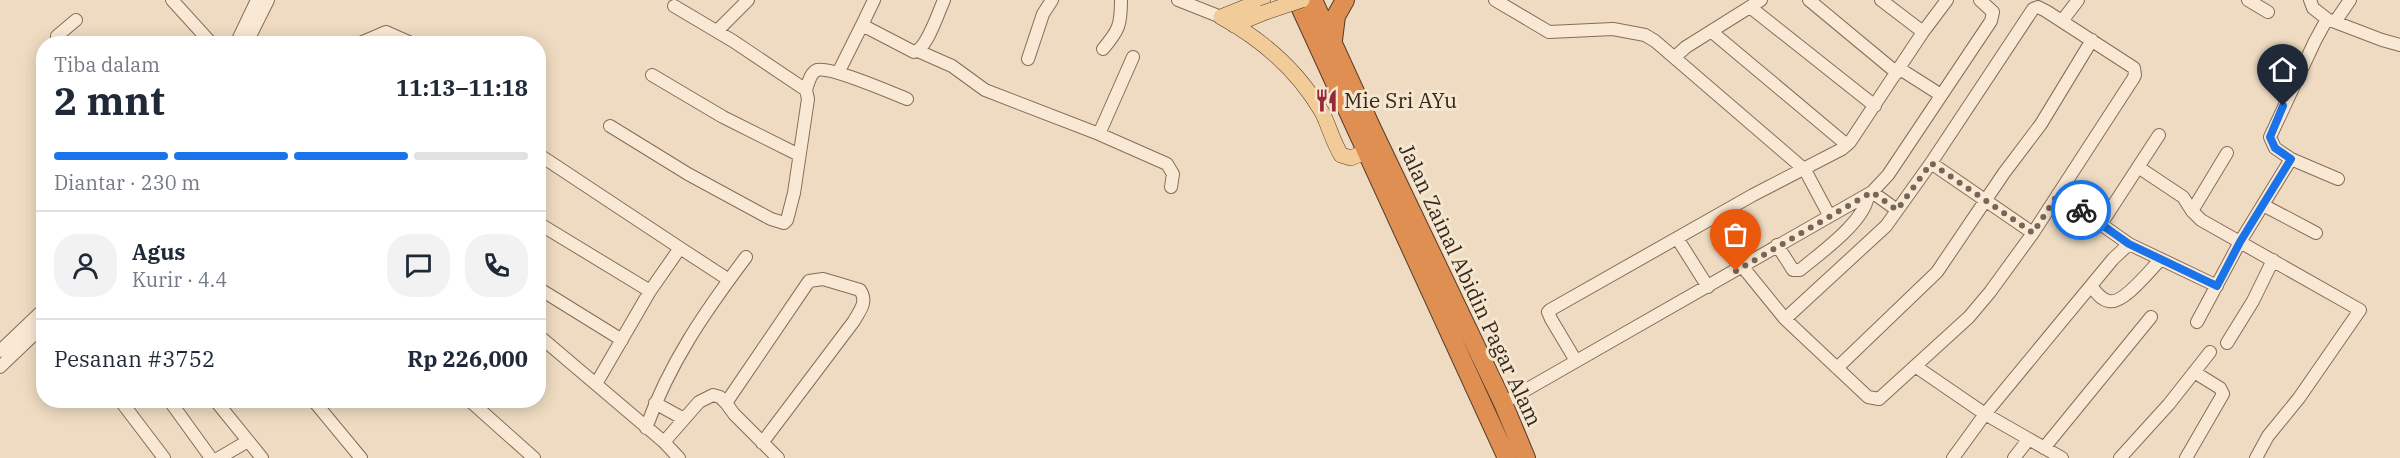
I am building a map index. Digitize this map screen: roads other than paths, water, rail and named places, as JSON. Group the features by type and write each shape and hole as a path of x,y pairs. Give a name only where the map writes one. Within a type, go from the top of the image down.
{"highway":[{"name":"Jalan Zainal Abidin Pagar Alam","path":"1297,0 1502,457"},
{"name":"Jalan Zainal Abidin Pagar Alam","path":"1313,0 1503,403 1526,458"},
{"path":"1333,44 1336,16 1345,0"}],"main road":[{"path":"1228,21 1262,5 1302,0"},
{"path":"1228,21 1275,53 1292,71 1320,109 1341,155 1351,158 1365,152"}],"street":[{"path":"172,0 205,36"},
{"path":"241,36 257,0"},
{"path":"250,36 268,0"},
{"path":"717,32 748,0"},
{"path":"838,73 874,0"},
{"path":"862,25 914,52 921,47 944,0"},
{"path":"1028,59 1043,14 1052,0"},
{"path":"1102,49 1117,33 1121,0"},
{"path":"1178,0 1228,21"},
{"path":"1495,0 1550,32 1578,29 1629,31 1650,38 1675,57 1804,170 1829,215"},
{"path":"1675,57 1686,47 1712,33 1761,0"},
{"path":"1809,0 1898,71 1941,95"},
{"path":"1881,0 1923,32"},
{"path":"1503,403 1708,287 1829,215 1870,194 1888,175 1993,17 1990,9 1980,0"},
{"path":"2062,21 2078,0"},
{"path":"2248,0 2268,12"},
{"path":"2310,0 2313,8 2331,21 2400,45"},
{"path":"2338,179 2291,159 2275,148 2270,137 2331,21 2350,0"},
{"path":"1576,361 1548,312 1753,195 1804,170 1847,145 1943,2"},
{"path":"674,6 806,90"},
{"path":"1750,7 1875,106"},
{"path":"1742,266 1785,319 1837,368 1868,397 1876,400 1882,397 1979,306 2033,233 2135,75 2134,68 2040,8 2033,9 1931,163 1886,226 1785,319"},
{"path":"57,36 76,20"},
{"path":"377,36 386,32 395,36"},
{"path":"1712,33 1847,145"},
{"path":"1837,368 1937,272 2041,124 2092,40"},
{"path":"921,47 986,90 1099,134 1167,164 1173,174 1171,187"},
{"path":"1099,134 1133,57"},
{"path":"610,126 688,174 757,212 784,223 794,193 808,99 806,90 812,74 816,70 838,73 907,99"},
{"path":"652,75 723,117 799,156"},
{"path":"2102,225 2159,135"},
{"path":"2192,212 2227,153"},
{"path":"546,159 729,280"},
{"path":"2197,322 2240,242 2291,159"},
{"path":"1931,163 2033,233"},
{"path":"2139,167 2183,197 2192,212 2201,220 2360,310 2299,398 2268,436 2256,458"},
{"path":"1870,194 1897,210"},
{"path":"1778,245 1793,270 1800,270 1859,216 1870,194"},
{"path":"2058,194 2129,244 2217,286"},
{"path":"2263,205 2316,233"},
{"path":"546,228 650,291"},
{"path":"1677,238 1708,287"},
{"path":"1953,458 1985,414 2091,286 2129,244"},
{"path":"596,384 650,291 680,248"},
{"path":"646,428 655,403 681,350 746,258"},
{"path":"2091,286 2102,298 2116,301 2126,296 2161,259"},
{"path":"2227,343 2253,302 2274,260"},
{"path":"726,403 809,281 823,279 860,290 865,297 855,321 762,443"},
{"path":"546,293 622,340"},
{"path":"2043,448 2151,317"},
{"path":"0,359 36,318"},
{"path":"0,368 16,342 36,330"},
{"path":"546,342 664,442 679,458"},
{"path":"2120,458 2169,404 2210,352"},
{"path":"1916,366 1985,414 2062,458"},
{"path":"2186,458 2223,394 2220,388 2194,372"},
{"path":"664,442 705,398 713,395 720,397 778,458"},
{"path":"655,403 684,419"},
{"path":"126,408 164,458"},
{"path":"175,408 211,458"},
{"path":"221,408 262,458"},
{"path":"320,408 361,458"},
{"path":"478,408 534,458"},
{"path":"2014,458 2028,440"},
{"path":"219,458 248,441"}],"place":[{"name":"Mie Sri AYu","path":"1326,101"}]}
